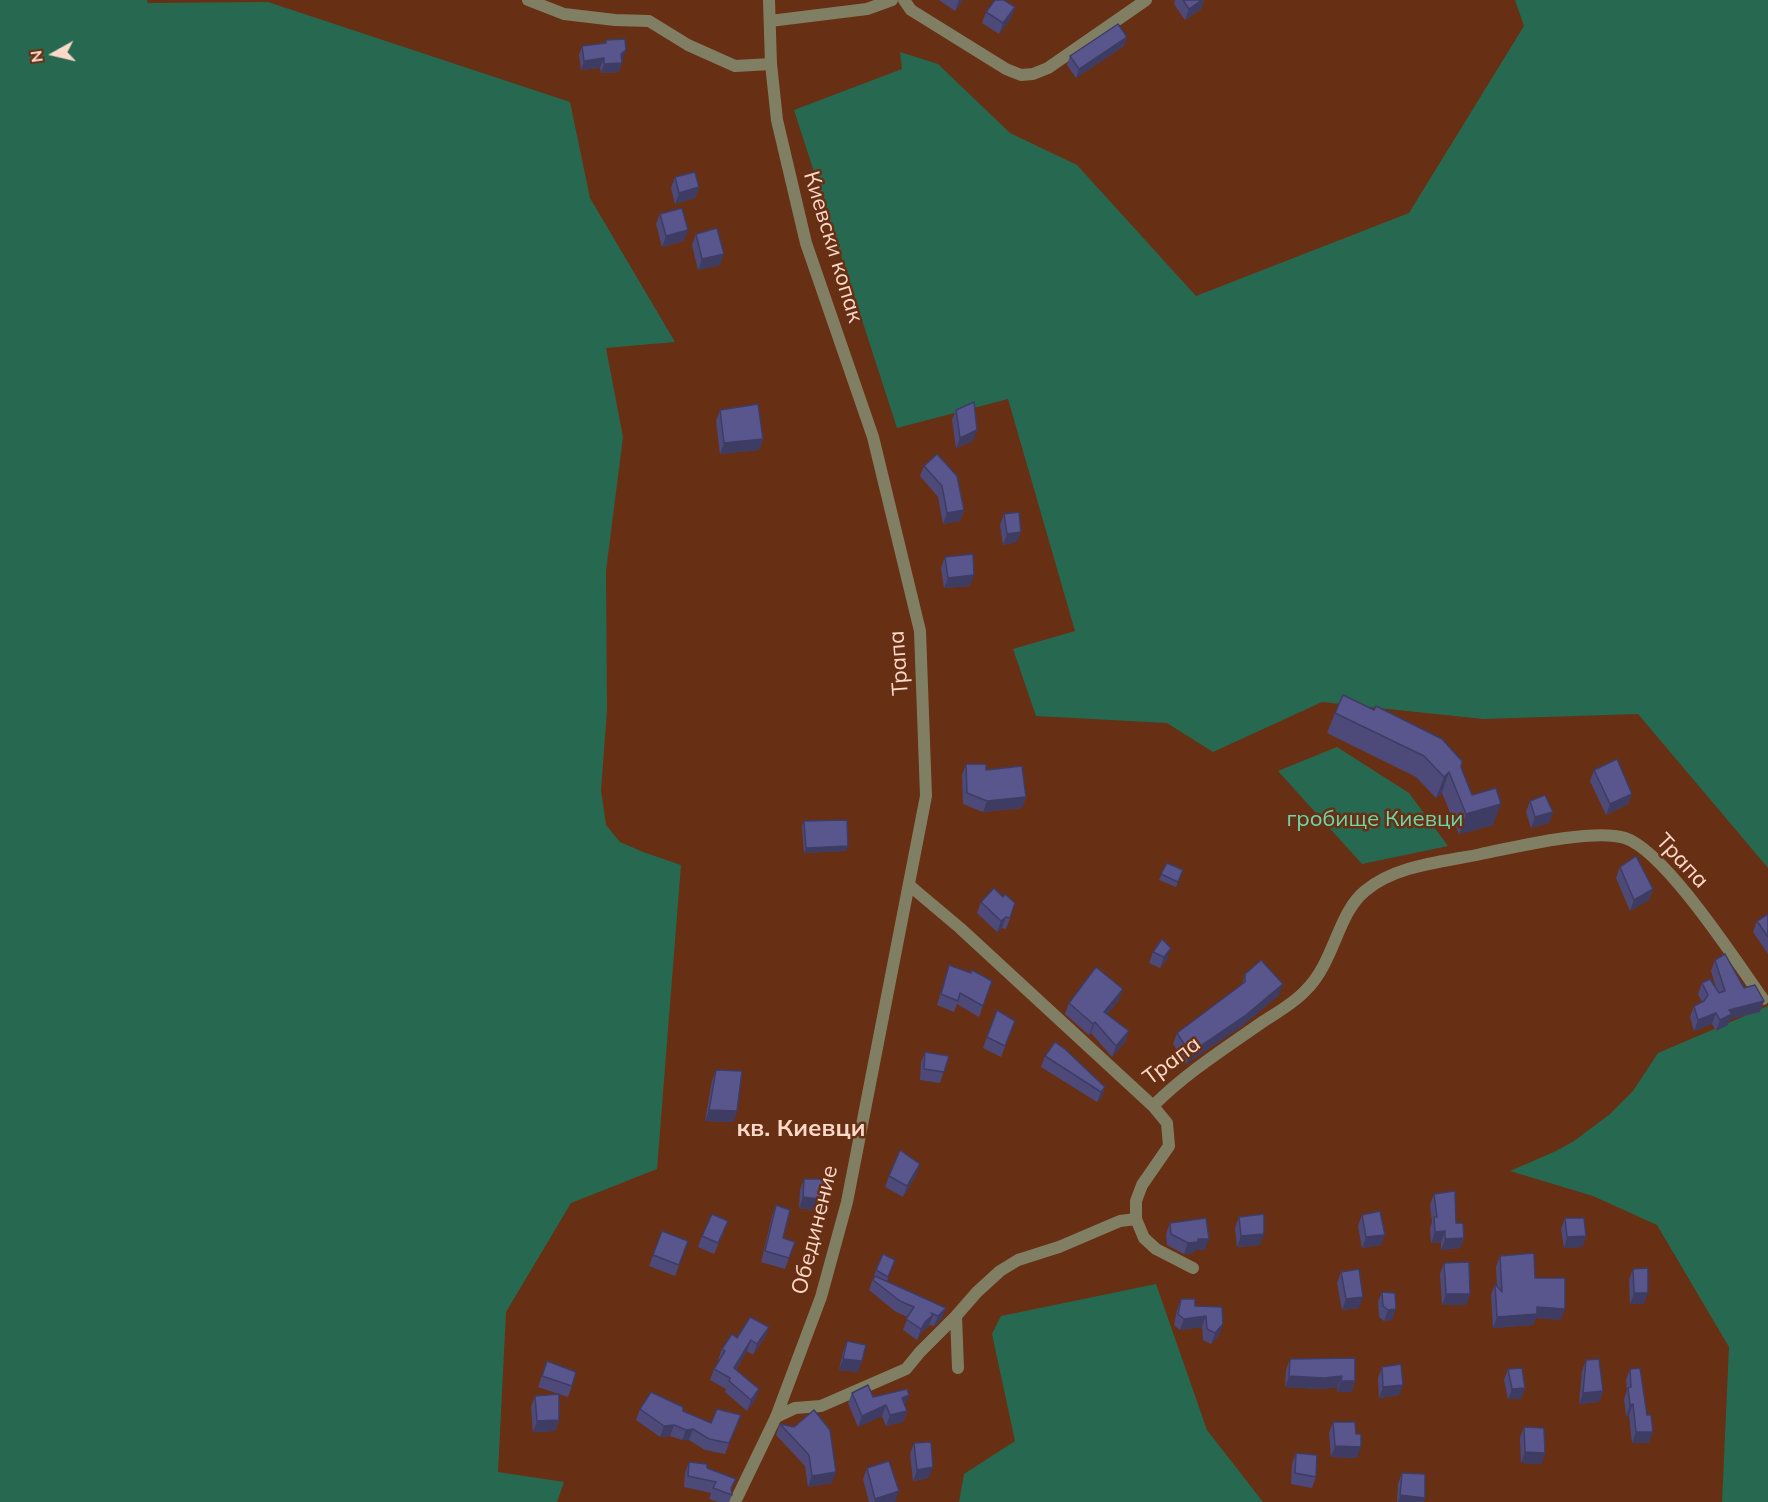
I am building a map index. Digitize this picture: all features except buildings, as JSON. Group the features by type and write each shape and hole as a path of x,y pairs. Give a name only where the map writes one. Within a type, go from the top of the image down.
{"street":[{"path":"528,0 564,14 649,21 688,45 735,66 771,64"},
{"name":"Киевски копак","path":"769,0 771,64 777,120 806,243 873,437"},
{"path":"770,21 867,9 892,0"},
{"path":"904,0 911,10 1006,69 1021,75 1034,74 1048,68 1146,0"},
{"name":"Трапа","path":"873,437 920,631 926,796 909,885 960,928 1153,1106 1183,1078 1304,993 1324,968 1355,900 1378,882 1411,869 1530,844 1595,836 1624,838 1636,843 1653,856 1671,876 1763,999"},
{"name":"Обединение","path":"735,1502 776,1417 821,1297 847,1202 909,885"},
{"path":"1153,1106 1167,1123 1168,1146 1142,1185 1136,1201 1136,1219 1144,1238 1156,1249 1193,1268"},
{"path":"776,1417 795,1408 821,1406 906,1369 985,1285 1017,1260 1059,1247 1120,1221 1136,1219"},
{"path":"956,1316 958,1368"}],"green space":[{"path":"0,0 147,0 148,3 268,2 570,102 590,198 675,342 606,348 623,437 606,571 607,711 601,790 606,825 620,842 681,865 657,1169 571,1203 506,1312 498,1472 564,1482 557,1502 0,1502"},
{"path":"1515,0 1768,0 1768,868 1638,714 1483,719 1322,702 1213,752 1167,723 1036,716 1013,649 1075,631 1008,399 897,428 794,110 902,69 900,52 938,64 1010,133 1077,165 1196,296 1409,213 1524,26"},
{"name":"гробище Киевци","path":"1337,747 1409,793 1448,846 1362,864 1278,771"},
{"path":"1768,1006 1768,1502 1722,1502 1729,1347 1657,1225 1593,1196 1510,1171 1574,1141 1610,1114 1633,1091 1658,1053"},
{"path":"1156,1284 1207,1430 1263,1502 959,1502 964,1474 1015,1441 992,1334 1001,1316"}],"district":[{"name":"кв. Киевци","path":"801,1129"}]}
